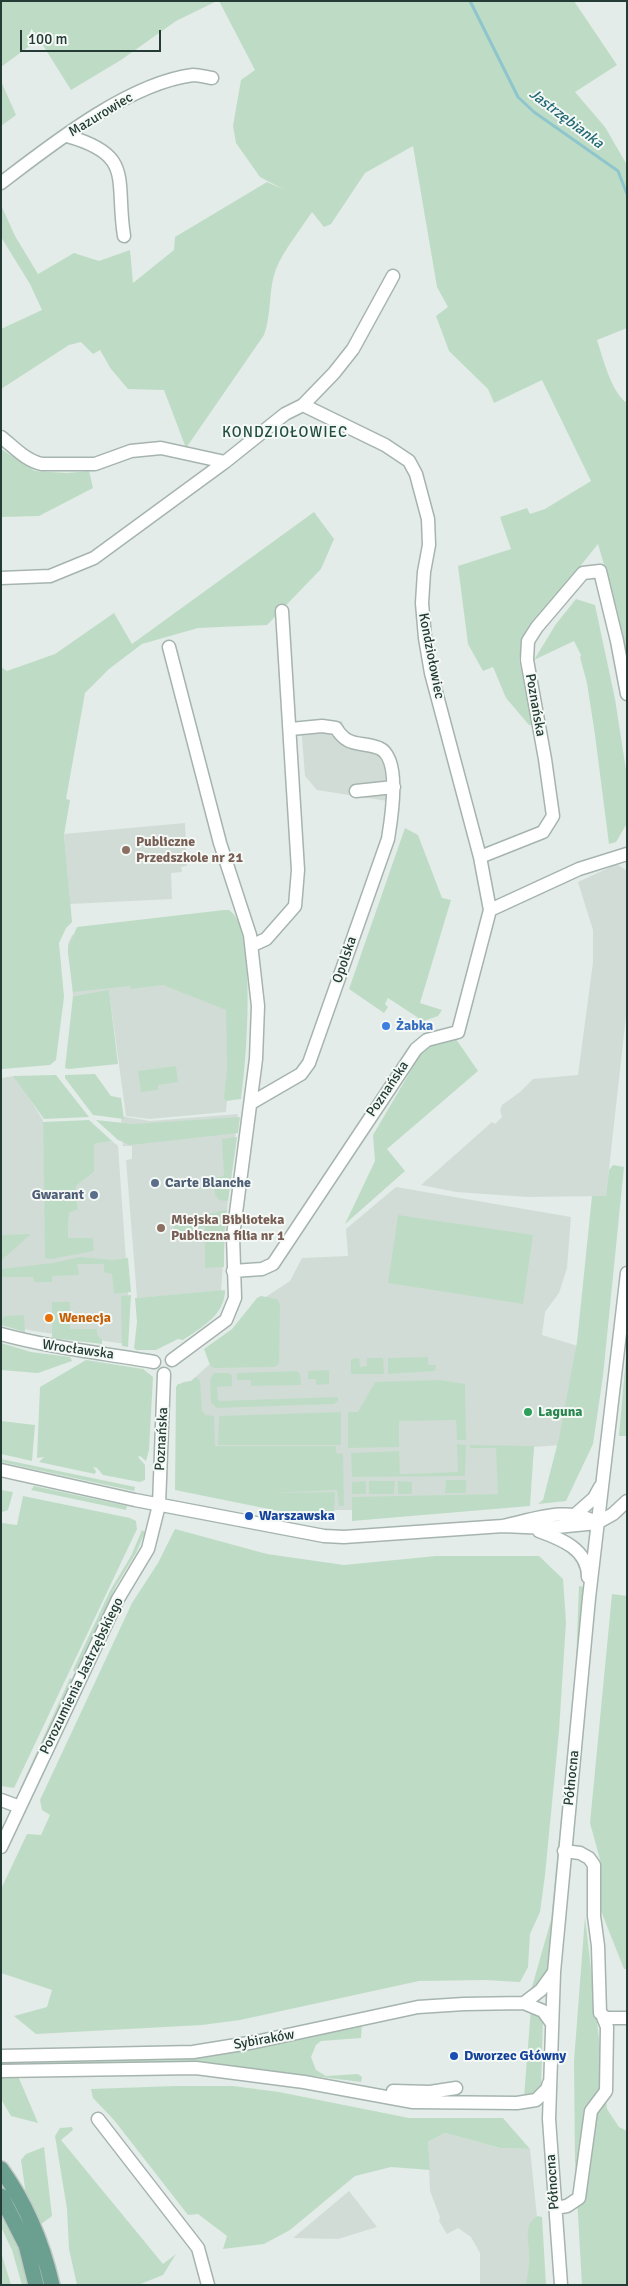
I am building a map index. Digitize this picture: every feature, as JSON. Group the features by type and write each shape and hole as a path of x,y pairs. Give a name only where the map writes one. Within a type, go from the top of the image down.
{"main road":[{"path":"1,2169 24,2205 35,2227 44,2251 52,2285"},
{"path":"1,2196 26,2245 36,2285"}],"street":[{"name":"Mazurowiec","path":"1,183 67,136 132,95 165,82 194,75 212,78"},
{"path":"67,136 101,149 112,158 118,168 124,236"},
{"path":"1,578 50,576 94,558 226,462 285,414 303,405 334,373 352,349 393,276"},
{"name":"Kondziołowiec","path":"303,405 385,445 410,461 416,474 429,534 429,546 422,585 425,638 431,673 480,857 490,910"},
{"path":"1,437 25,457 42,464 67,466 95,464 131,451 161,448 226,462"},
{"name":"Poznańska","path":"480,857 543,832 553,816 527,660 528,641 537,627 583,573 600,571 618,641 627,694"},
{"path":"253,945 266,939 295,906 298,870 291,729 282,611"},
{"path":"169,647 220,843 253,945 258,1026 251,1103 234,1236 233,1271 235,1298 226,1320 172,1360"},
{"name":"Opolska","path":"251,1103 301,1074 309,1064 388,839 394,787 388,758 380,748 352,743 341,736 336,728 322,726 291,729"},
{"path":"356,791 394,787"},
{"path":"490,910 579,869 627,854"},
{"name":"Poznańska","path":"233,1271 262,1269 273,1264 416,1049 427,1040 458,1032 490,910"},
{"name":"Północna","path":"561,2285 549,2119 554,1972 589,1598 627,1273"},
{"name":"Wrocławska","path":"1,1334 38,1344 154,1362"},
{"path":"163,1355 172,1360 172,1370 164,1374 156,1370 154,1362 158,1357 163,1355"},
{"name":"Poznańska","path":"158,1504 164,1374"},
{"path":"1,1470 158,1504 324,1536 344,1537 503,1526 547,1528 597,1523 613,1514 627,1502"},
{"path":"577,1513 594,1498 602,1483"},
{"name":"Porozumienia Jastrzębskiego","path":"1,1847 118,1599 148,1549 158,1504"},
{"path":"503,1526 546,1516 577,1513 597,1523"},
{"path":"527,1527 556,1536 578,1552 588,1570 589,1598"},
{"path":"1,1800 20,1807"},
{"path":"555,2208 566,2206 579,2198 591,2111 606,2091 607,2028 600,2013 598,1946 594,1916 594,1866 589,1858 580,1853 564,1851"},
{"path":"524,2003 541,1990 554,1972"},
{"name":"Sybiraków","path":"1,2056 193,2052 263,2041 418,2007 464,2004 524,2003 543,2011 552,2022"},
{"path":"603,2017 627,2018"},
{"name":"Sybiraków","path":"1,2071 196,2068 250,2073 321,2084 413,2102 517,2103 537,2106 544,2111 549,2119"},
{"name":"Sybiraków","path":"517,2103 536,2100 541,2097 547,2089 551,2075"},
{"path":"366,2087 397,2092 430,2092 456,2088"},
{"path":"98,2119 198,2248 208,2285"}],"shaded area":[{"path":"342,721 346,734 379,741 387,747 400,788 400,803 317,790 305,776 301,725"},
{"name":"Publiczne Przedszkole nr 21","path":"185,823 187,866 181,867 182,872 171,873 172,899 70,904 64,834"},
{"path":"617,864 627,871 627,1007 606,1196 527,1197 456,1192 421,1185 492,1122 495,1124 502,1117 500,1110 502,1105 520,1092 533,1079 578,1075 593,962 593,930 578,882"},
{"path":"220,918 236,978 226,1112 150,1119 126,1116 109,991 73,996 68,944 72,935"},
{"path":"15,1076 43,1120 46,1258 68,1238 69,1213 78,1208 76,1186 94,1172 94,1144 112,1141 118,1146 128,1289 129,1321 126,1344 33,1331 1,1323 1,1078"},
{"path":"238,1114 228,1198 221,1291 137,1298 126,1160 132,1159 132,1146 123,1146 121,1116 150,1121"},
{"path":"396,1187 571,1217 567,1268 559,1293 545,1312 542,1335 578,1346 560,1445 534,1447 529,1499 352,1517 352,1510 335,1510 334,1516 231,1498 182,1382 191,1381 212,1362 255,1304 290,1281 302,1258 348,1256 346,1229"},
{"path":"445,2133 500,2148 530,2149 544,2285 480,2285 480,2253 471,2237 458,2228 447,2234 439,2221 440,2217 430,2191 428,2142"},
{"path":"349,2191 377,2227 338,2239 293,2238"}],"green space":[{"path":"1,1 217,1 176,21 121,60 71,90 39,39 1,67"},
{"path":"219,1 574,1 617,65 575,92 605,127 627,165 627,328 597,340 612,383 621,398 627,403 627,659 617,609 598,544 528,631 519,659 532,725 529,725 506,698 493,667 483,671 468,644 458,566 511,549 500,517 527,508 530,514 545,509 591,481 542,380 494,403 488,389 449,351 436,316 448,307 437,287 413,146 365,173 331,224 324,227 312,212 276,269 264,335 186,448 164,390 128,389 111,369 100,350 93,354 81,342 69,345 1,389 1,329 42,310 30,284 1,237 1,205 15,236 38,274 74,253 99,261 130,250 133,283 174,250 175,237 267,182 285,190 260,177 236,143 233,126 241,80 255,70"},
{"path":"1,81 16,115 1,126"},
{"path":"1,449 35,471 67,473 89,471 93,488 39,516 1,517"},
{"path":"314,512 334,539 321,569 267,625 198,628 142,644 109,669 85,693 66,799 70,800 64,835 72,922 66,928 59,943 64,997 56,1060 50,1065 2,1069 1,667 7,671 55,654 114,613 132,644"},
{"path":"576,599 595,605 615,699 626,770 626,825 616,842 609,844 595,735 581,655 574,641 534,660 556,624"},
{"path":"405,828 418,835 442,898 451,900 420,1003 442,1010 438,1016 421,1022 417,1017 388,998 385,1004 388,1007 384,1013 349,989"},
{"path":"229,910 238,922 244,942 248,999 241,1099 226,1101 224,1098 227,1069 226,1010 163,985 131,989 130,986 73,992 68,953 68,947 77,927"},
{"path":"109,990 118,1064 65,1068 73,996"},
{"path":"456,1039 478,1071 387,1149 405,1171 345,1224 375,1161 373,1135 420,1055 436,1041"},
{"path":"176,1066 178,1082 158,1085 158,1090 141,1092 138,1071"},
{"path":"95,1074 111,1096 121,1098 124,1119 93,1115 65,1078 65,1075"},
{"path":"56,1075 89,1117 44,1119 13,1076"},
{"path":"240,1117 238,1133 130,1145 118,1140 96,1120 133,1124"},
{"path":"89,1120 112,1141 94,1144 94,1172 76,1186 78,1209 69,1213 68,1238 93,1238 94,1251 51,1259 45,1258 43,1122"},
{"path":"237,1137 228,1201 219,1200 215,1195 213,1178 224,1176 222,1139"},
{"path":"613,1165 624,1167 603,1376 593,1444 566,1501 538,1504 543,1500 559,1438 577,1342 592,1196 606,1196 609,1170"},
{"path":"227,1210 224,1236 224,1267 205,1268 205,1227 197,1228 197,1217"},
{"path":"398,1215 533,1235 523,1304 388,1283"},
{"path":"194,1218 195,1231 175,1233 173,1220"},
{"path":"31,1234 3,1259 1,1260 1,1235"},
{"path":"80,1257 113,1260 128,1258 131,1292 114,1294 112,1274 104,1272 104,1264 77,1264 79,1275 52,1276 52,1282 34,1282 33,1277 1,1277 1,1269 53,1263"},
{"path":"225,1290 224,1299 217,1313 205,1325 183,1340 178,1339 156,1350 136,1350 134,1348 137,1322 135,1298"},
{"path":"131,1295 128,1347 122,1346 121,1296"},
{"path":"261,1296 277,1299 280,1304 279,1363 275,1367 214,1368 210,1365 204,1349 232,1329 257,1298"},
{"path":"52,1302 70,1302 70,1329 97,1329 97,1335 102,1340 102,1344 52,1338"},
{"path":"24,1315 25,1332 1,1325 1,1320 5,1316"},
{"path":"1,1343 31,1352 70,1357 72,1361 38,1373 1,1370"},
{"path":"627,1345 627,1436 619,1436"},
{"path":"428,1357 428,1365 436,1365 435,1371 388,1374 388,1358"},
{"path":"359,1358 360,1367 367,1366 367,1358 383,1358 384,1374 351,1374 351,1359"},
{"path":"86,1360 143,1369 153,1377 149,1450 146,1461 140,1456 138,1457 145,1465 145,1480 140,1482 103,1475 97,1468 93,1467 96,1471 95,1474 39,1462 44,1457 37,1458 40,1387"},
{"path":"329,1370 329,1384 316,1385 316,1379 308,1379 308,1371"},
{"path":"297,1371 300,1374 301,1385 251,1386 251,1380 237,1380 237,1373"},
{"path":"214,1373 229,1373 232,1375 232,1386 217,1387 218,1401 338,1397 338,1401 334,1404 217,1408 211,1403 210,1379"},
{"path":"196,1377 200,1381 202,1411 206,1415 214,1416 215,1446 336,1446 336,1453 343,1454 344,1506 339,1506 337,1490 272,1493 335,1492 333,1522 175,1490 176,1387 178,1384 191,1381"},
{"path":"440,1380 465,1384 466,1440 457,1440 456,1420 399,1421 399,1447 348,1448 348,1412 358,1412 375,1382"},
{"path":"341,1412 341,1445 218,1445 219,1416"},
{"path":"1,1421 35,1425 32,1461 1,1454"},
{"path":"457,1444 466,1445 465,1476 352,1477 351,1453 399,1451 400,1474 458,1472"},
{"path":"470,1445 534,1446 530,1506 352,1521 352,1497 498,1494 496,1448 470,1448"},
{"path":"1,1459 135,1487 134,1491 1,1462"},
{"path":"446,1480 466,1480 466,1493 445,1493"},
{"path":"366,1481 366,1494 352,1494 352,1482"},
{"path":"369,1481 395,1481 394,1494 369,1494"},
{"path":"398,1481 412,1482 412,1494 398,1494"},
{"path":"34,1486 127,1506 126,1510 31,1490"},
{"path":"1,1490 13,1492 8,1510 2,1512"},
{"path":"23,1496 130,1518 136,1521 137,1529 14,1788 1,1786 1,1529 2,1523 17,1525"},
{"path":"175,1529 267,1554 344,1565 436,1556 539,1556 563,1579 566,1622 559,1731 545,1875 540,1912 530,1934 528,1967 520,1982 485,1980 419,1981 240,2020 202,2025 36,2034 14,2016 47,2007 52,1990 1,1973 1,1889 27,1834 41,1835 50,1815 42,1810 40,1800 132,1603 158,1563"},
{"path":"142,1530 145,1532 136,1553 116,1586 76,1674 73,1670 110,1591 131,1556"},
{"path":"579,1586 585,1587 547,1978 530,1994 551,1920 576,1664"},
{"path":"612,1594 627,1596 627,1969 624,1969 599,1906 601,1863 590,1823"},
{"path":"70,1678 73,1680 23,1790 20,1789"},
{"path":"585,1917 607,2109 619,2127 627,2131 627,2285 582,2285 575,2162 574,2061"},
{"path":"531,2008 543,2017 541,2089 536,2095 524,2097"},
{"path":"362,2024 361,2038 321,2041 316,2045 311,2057 316,2070 326,2076 358,2074 362,2077 361,2082 218,2064 30,2065 30,2060 199,2056"},
{"path":"18,2076 38,2123 11,2116 1,2099 1,2077"},
{"path":"233,2086 279,2092 409,2118 503,2118 530,2149 500,2148 445,2133 428,2142 430,2170 391,2167 355,2176 290,2230 264,2244 223,2249 227,2236 198,2214 188,2215 114,2120 93,2098 91,2089"},
{"path":"72,2127 73,2130 61,2140 163,2264 176,2254 163,2275 138,2285 77,2285 69,2249 67,2209 55,2136 60,2128"},
{"path":"44,2147 52,2216 40,2225 26,2195 21,2160 26,2154"},
{"path":"1,2213 19,2244 30,2285 22,2285 12,2250 1,2227"},
{"path":"538,2216 542,2217 546,2285 526,2285 529,2260 529,2227 533,2219"},
{"path":"1,2252 11,2285 1,2285"}],"waterway":[{"name":"Jastrzębianka","path":"470,1 518,97 534,112 618,171 627,194"}],"place":[{"name":"Publiczne Przedszkole nr 21","path":"126,850"},
{"name":"Żabka","path":"386,1026"},
{"name":"Carte Blanche","path":"155,1183"},
{"name":"Gwarant","path":"94,1195"},
{"name":"Miejska Biblioteka Publiczna filia nr 1","path":"161,1228"},
{"name":"Wenecja","path":"49,1318"},
{"name":"Laguna","path":"528,1412"},
{"name":"Warszawska","path":"249,1516"},
{"name":"Dworzec Główny","path":"454,2056"}],"district":[{"name":"KONDZIOŁOWIEC","path":"285,433"}]}
